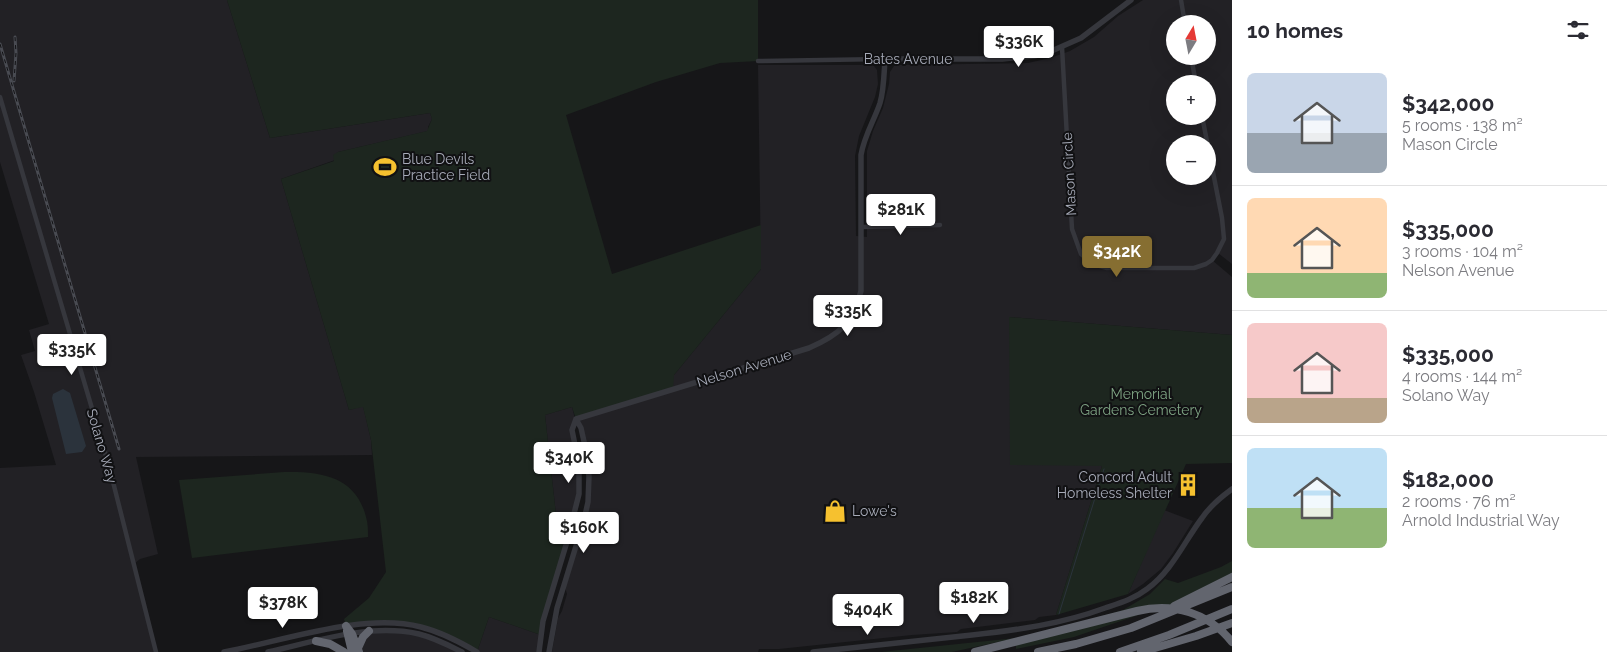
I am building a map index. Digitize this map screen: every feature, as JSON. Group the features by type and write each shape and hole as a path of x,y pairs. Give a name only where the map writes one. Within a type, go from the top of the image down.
{"highway":[{"path":"1088,641 1171,607 1232,577"},
{"path":"1038,652 1088,641 1152,620 1232,587"},
{"path":"975,652 1137,611 1160,607 1176,608 1198,615 1218,628 1232,642"},
{"path":"1120,652 1169,635 1232,609"},
{"path":"1141,652 1232,623"},
{"path":"346,626 356,651"},
{"path":"356,651 363,637 369,631"},
{"path":"316,641 330,644 344,652"}],"street":[{"name":"Bates Avenue","path":"758,60 1012,58 1034,56 1062,47 1081,38 1131,0"},
{"path":"1181,0 1184,15"},
{"name":"Mason Circle","path":"1062,47 1072,229 1081,254 1093,264 1107,268 1194,268 1206,264 1214,257 1224,239 1222,218 1204,125"},
{"name":"Nelson Avenue","path":"576,419 809,348 838,333 849,321 861,291 863,144 881,101 886,59"},
{"name":"Solano Way","path":"0,98 108,466 156,652"},
{"path":"862,227 940,225"},
{"path":"539,652 543,621 578,500 579,465 572,430 576,419"},
{"path":"550,652 558,608 588,502 589,476 585,446 581,428 576,419"},
{"path":"813,652 974,635 1047,625 1094,613 1125,602 1147,589 1160,577 1176,558 1205,513 1232,489"},
{"path":"224,652 368,623 394,623 419,627 439,633 477,652"},
{"path":"268,652 350,634 369,631 394,631 421,635 443,642 462,652"}],"shaded area":[{"path":"0,0 227,0 270,138 430,113 432,119 428,131 338,152 335,160 281,179 349,410 363,406 371,440 372,455 136,457 158,554 140,559 134,564 156,652 0,652 0,468 56,465 21,355 35,351 29,330 49,324 0,162"},
{"path":"1143,0 1232,0 1232,264 1218,253 1212,260 1232,277 1232,335 1009,317 1102,466 1056,615 1039,617 1035,620 961,629 957,632 779,649 759,649 758,652 552,652 558,618 567,594 564,583 588,502 585,446 576,420 572,430 580,481 566,545 559,542 545,415 572,407 575,419 674,375 761,269 758,65 869,65 874,66 877,70 878,84 875,97 859,136 855,156 856,236 867,237 867,151 883,108 890,72 894,66 1028,63 1070,51 1094,37 1118,16"},
{"path":"63,389 70,393 86,446 82,452 66,454 52,398 53,394"},
{"path":"1164,510 1193,521 1161,569 1128,594"},
{"path":"489,617 541,635 539,652 477,652"},
{"path":"369,631 421,635 462,652 359,652"}],"green space":[{"path":"227,0 758,0 758,61 720,63 656,82 566,115 612,274 761,225 761,269 674,375 673,390 576,419 572,407 545,415 559,542 566,545 541,635 489,617 477,652 439,633 394,623 346,626 344,619 369,598 386,572 371,440 363,407 349,410 281,179 334,161 333,155 338,152 427,131 432,119 430,113 270,138"},
{"name":"Memorial Gardens Cemetery","path":"1009,317 1232,335 1232,463 1186,464 1128,594 1056,615 1102,466 1010,465"},
{"path":"284,472 323,475 345,484 361,503 367,519 368,537 192,558 179,480"},
{"path":"1232,561 1232,577 1171,607 1159,608 1074,637 1016,649 1016,644 1021,643 1020,637 1123,610 1150,594 1165,579 1178,583"},
{"path":"1016,638 952,652 881,652"}],"waterway":[{"path":"1059,614 1104,469"}],"railway":[{"path":"14,81 15,37"},
{"path":"0,44 119,449"}],"place":[{"name":"Blue Devils Practice Field","path":"385,167"},
{"name":"Concord Adult Homeless Shelter","path":"1188,485"},
{"name":"Lowe's","path":"835,511"}]}
